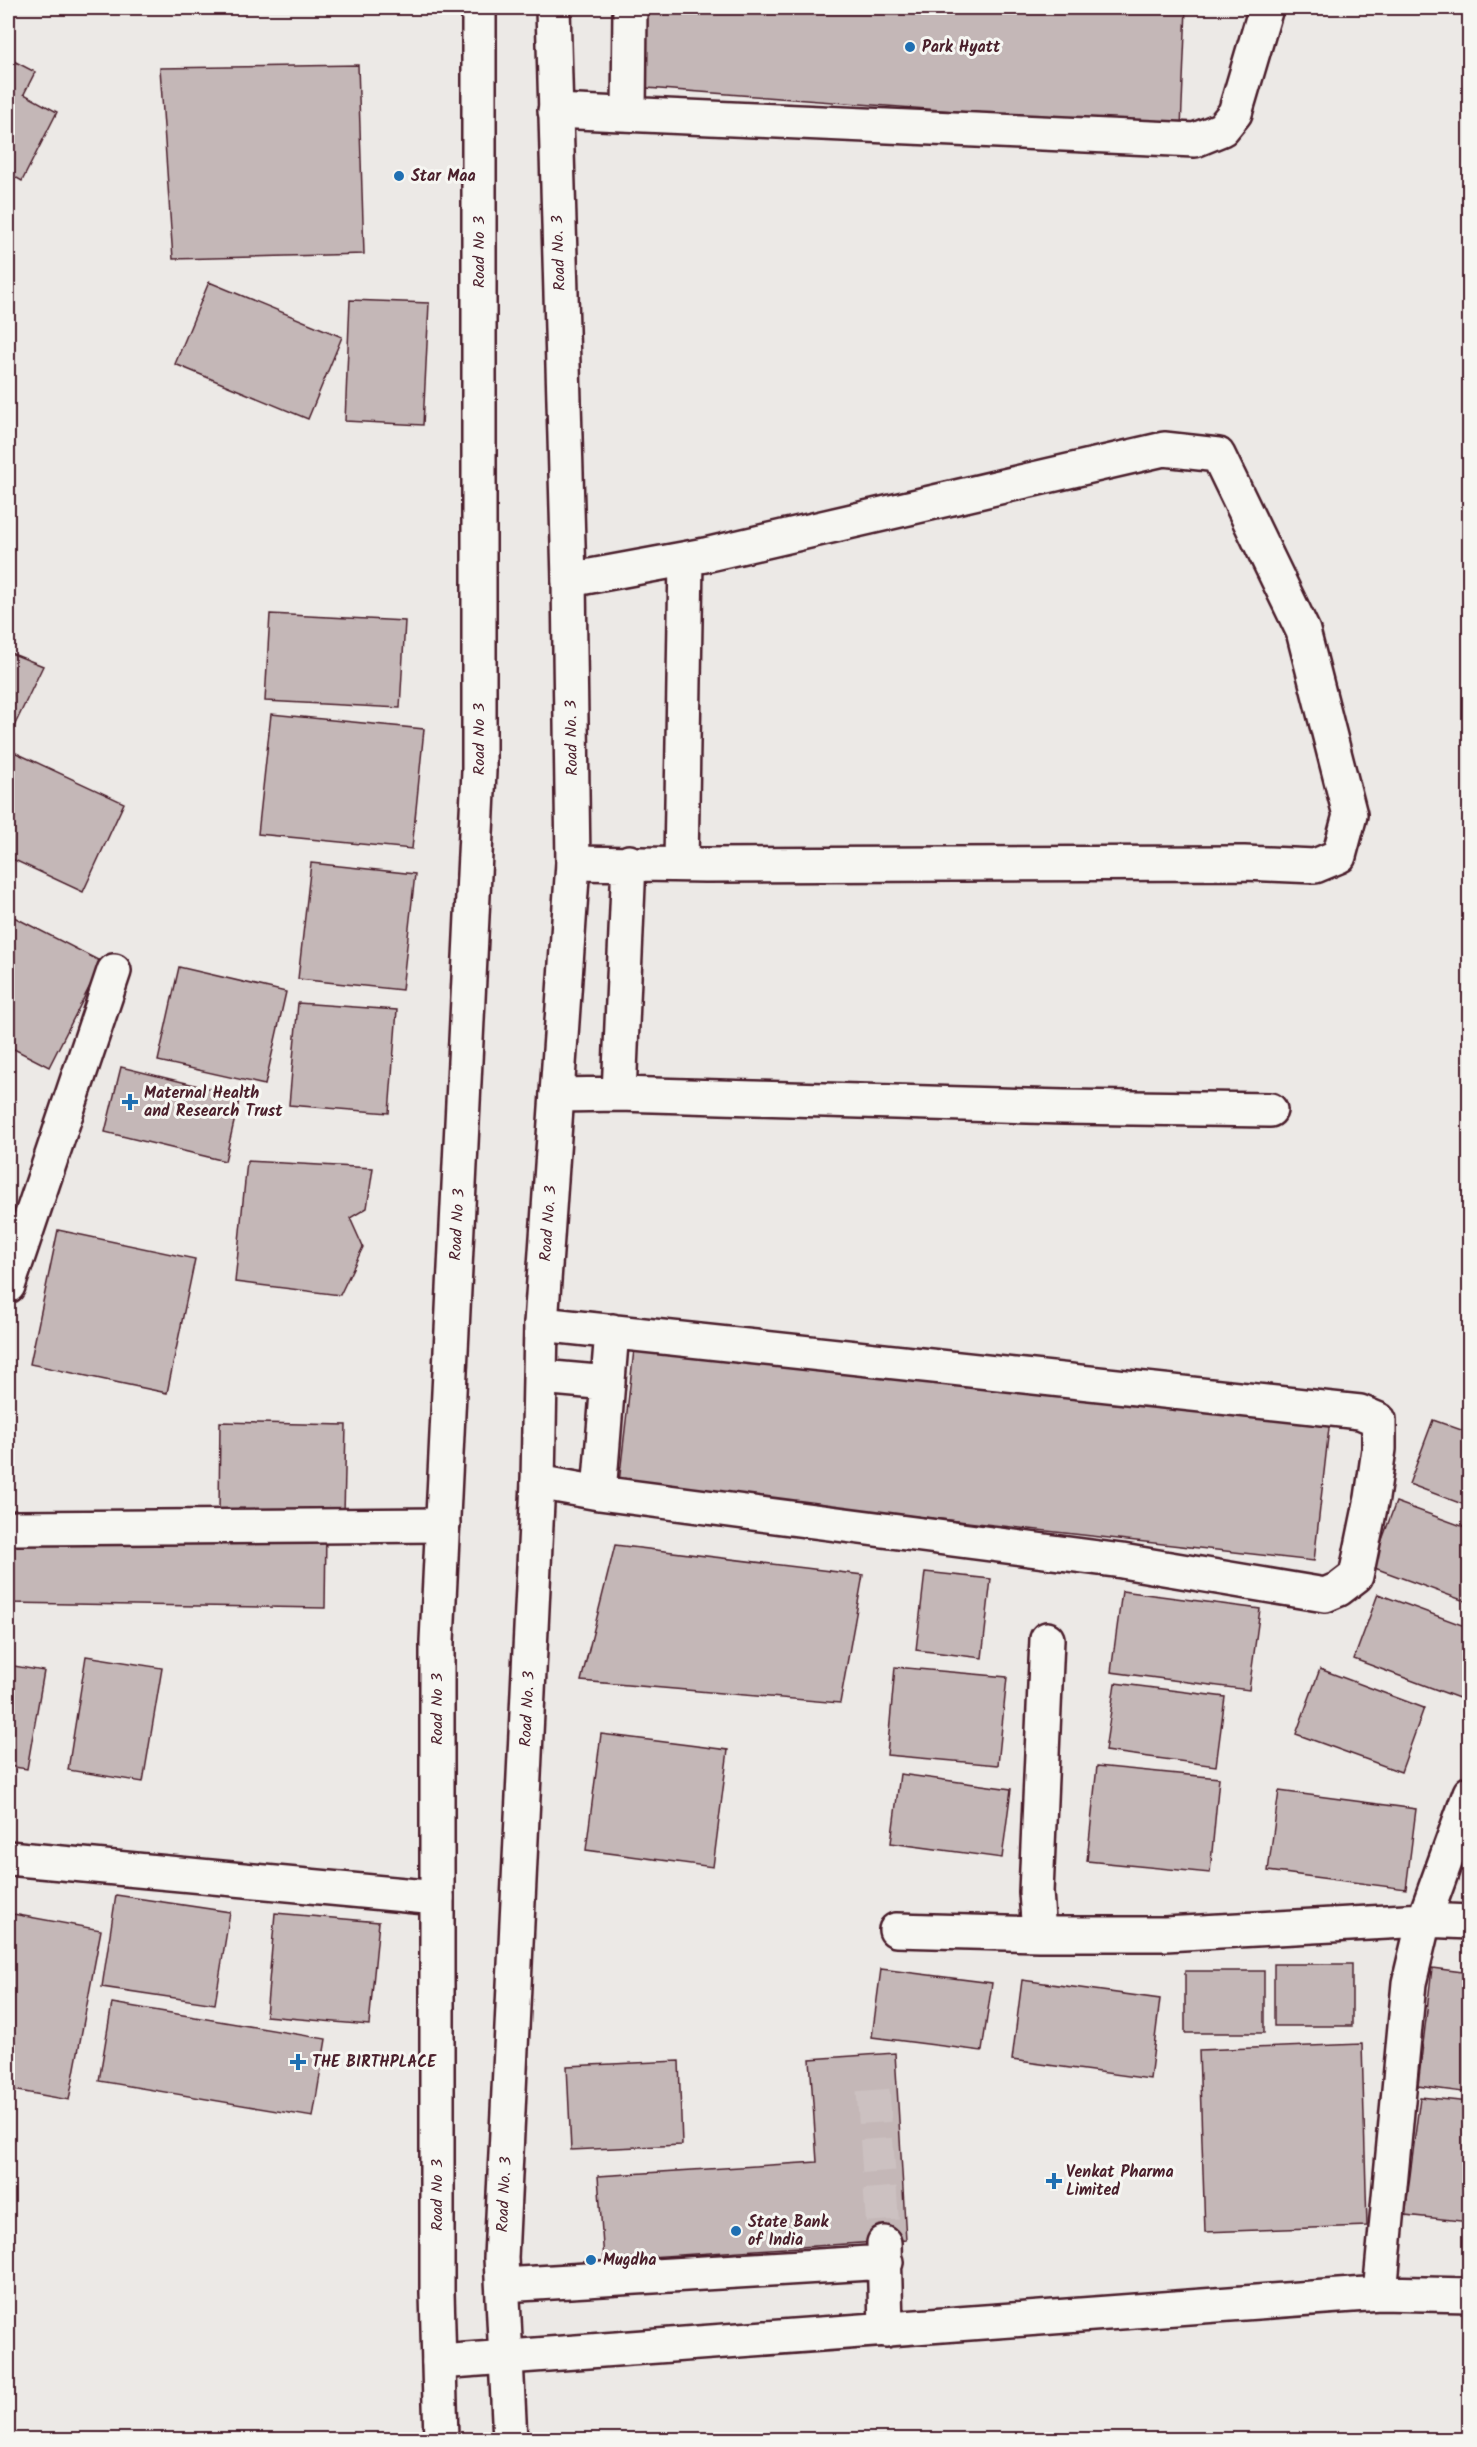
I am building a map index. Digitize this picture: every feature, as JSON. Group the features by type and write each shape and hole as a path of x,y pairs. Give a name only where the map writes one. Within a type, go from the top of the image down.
{"main road":[{"name":"Road No 3","path":"441,2439 437,1641 479,771 479,8"},
{"name":"Road No. 3","path":"510,2439 501,2258 538,1482 541,1324 573,863 570,580 553,8"},
{"path":"629,114 630,8"},
{"path":"555,111 1195,140 1222,129 1235,113 1266,8"},
{"path":"570,580 686,559 1164,449 1218,455 1303,632 1350,815 1339,856 1315,866 1244,863 573,863"},
{"path":"681,864 686,559"},
{"path":"619,1094 629,862"},
{"path":"8,1286 114,972"},
{"path":"558,1095 619,1094 1270,1110"},
{"path":"538,1482 599,1493 1122,1561 1324,1595 1339,1589 1356,1576 1379,1449 1379,1420 1360,1412 541,1324"},
{"path":"599,1493 612,1331"},
{"path":"541,1377 608,1383"},
{"path":"16,1528 442,1525"},
{"path":"1039,1934 1036,1892 1047,1639"},
{"path":"1380,2293 1409,1983 1424,1920 1470,1793"},
{"path":"8,1858 437,1898"},
{"path":"896,1930 1039,1934 1165,1934 1424,1920 1470,1922"},
{"path":"503,2285 885,2252 886,2330"},
{"path":"439,2362 1380,2293 1470,2295"}],"building":[{"name":"Park Hyatt","path":"639,8 1186,8 1181,128 633,87"},
{"path":"8,58 35,72 24,94 57,112 22,181 8,173"},
{"path":"358,65 364,254 173,259 160,68"},
{"path":"209,282 342,337 308,419 175,364"},
{"path":"350,300 429,303 423,425 345,421"},
{"path":"270,614 405,621 400,708 265,701"},
{"path":"8,652 43,666 8,739"},
{"path":"271,714 424,729 412,849 258,834"},
{"path":"14,752 124,803 83,892 8,857 8,766"},
{"path":"311,863 415,874 402,990 298,979"},
{"path":"8,914 102,962 49,1067 8,1046"},
{"path":"179,967 286,992 265,1085 158,1061"},
{"path":"298,1003 397,1010 389,1113 289,1105"},
{"path":"121,1067 240,1096 225,1161 105,1132"},
{"path":"8,1114 14,1116 8,1132"},
{"path":"247,1161 373,1168 367,1208 350,1218 363,1247 340,1295 235,1282"},
{"path":"58,1230 195,1259 167,1393 30,1364"},
{"path":"635,1341 1330,1419 1314,1561 619,1483"},
{"path":"1433,1420 1470,1433 1470,1507 1409,1484"},
{"path":"220,1422 346,1425 344,1515 219,1512"},
{"path":"1396,1502 1470,1529 1470,1603 1372,1567"},
{"path":"8,1526 326,1531 325,1608 8,1603"},
{"path":"615,1545 863,1575 840,1703 581,1681"},
{"path":"925,1572 991,1579 982,1658 916,1650"},
{"path":"1122,1591 1260,1609 1249,1690 1111,1672"},
{"path":"1378,1594 1470,1628 1470,1671 1459,1698 1354,1659"},
{"path":"86,1656 162,1668 143,1782 68,1770"},
{"path":"8,1665 44,1671 27,1769 8,1766"},
{"path":"895,1667 1007,1677 998,1765 887,1755"},
{"path":"1320,1669 1424,1708 1401,1772 1296,1734"},
{"path":"1115,1683 1225,1697 1216,1766 1105,1751"},
{"path":"601,1734 728,1750 713,1867 586,1850"},
{"path":"1097,1766 1219,1778 1210,1873 1087,1861"},
{"path":"900,1774 1011,1789 1002,1858 891,1843"},
{"path":"1279,1791 1416,1809 1406,1889 1268,1871"},
{"path":"116,1895 230,1912 215,2004 102,1987"},
{"path":"275,1913 379,1922 369,2025 266,2016"},
{"path":"13,1914 101,1930 69,2100 8,2089 8,1946"},
{"path":"1274,1964 1352,1964 1352,2026 1274,2026"},
{"path":"1432,1968 1470,1973 1470,2093 1418,2086"},
{"path":"881,1969 992,1983 982,2051 872,2037"},
{"path":"1185,1971 1264,1971 1264,2033 1185,2033"},
{"path":"1022,1980 1160,1999 1150,2079 1012,2060"},
{"path":"112,2003 326,2039 313,2117 99,2081"},
{"path":"1362,2044 1367,2226 1205,2232 1199,2050"},
{"path":"895,2053 906,2240 604,2260 598,2176 817,2162 810,2059"},
{"path":"679,2061 682,2145 571,2150 567,2066"},
{"path":"1420,2097 1470,2102 1470,2222 1405,2215"}],"tunnel":[{"path":"873,2090 884,2243"}],"place":[{"name":"Park Hyatt","path":"910,47"},
{"name":"Star Maa","path":"399,176"},
{"name":"Maternal Health and Research Trust","path":"130,1102"},
{"name":"THE BIRTHPLACE","path":"298,2062"},
{"name":"Venkat Pharma Limited","path":"1054,2181"},
{"name":"State Bank of India","path":"736,2231"},
{"name":"Mugdha","path":"591,2260"}]}
